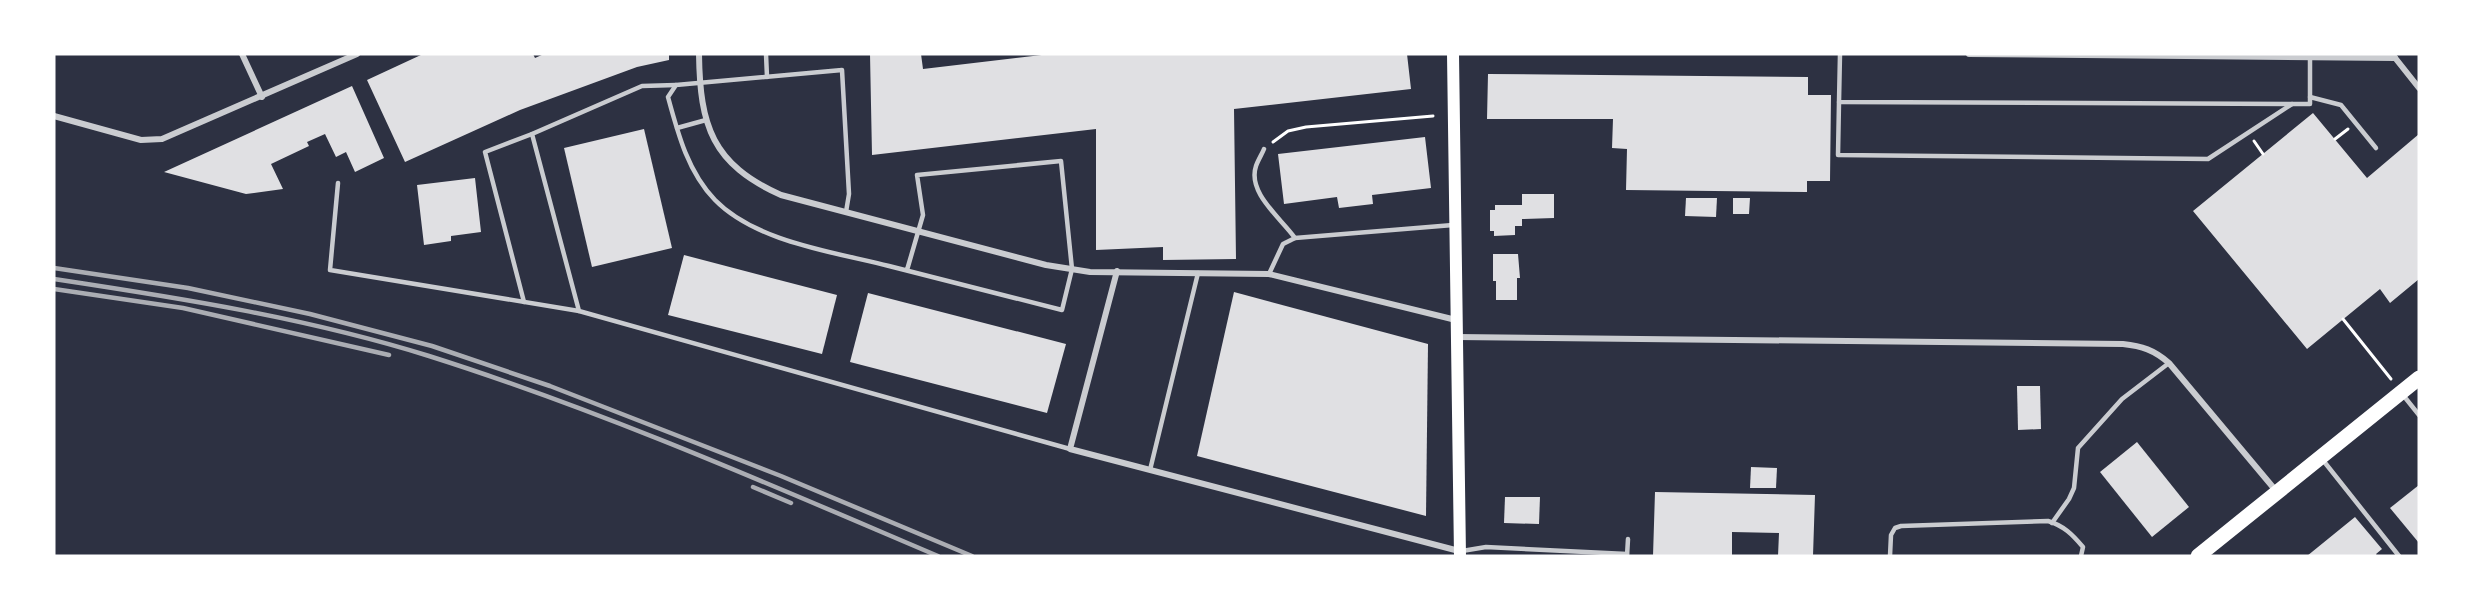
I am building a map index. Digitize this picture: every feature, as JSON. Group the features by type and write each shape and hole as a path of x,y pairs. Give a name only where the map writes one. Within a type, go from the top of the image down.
{"main road":[{"path":"1453,54 1460,554"},
{"path":"2198,556 2419,378"}],"street":[{"path":"242,54 262,97"},
{"path":"54,116 148,141 162,139 357,54"},
{"path":"699,54 700,82 706,120 716,143 733,165 754,182 781,195 1046,265 1090,272 1269,274 1456,320"},
{"path":"1969,54 2212,55 2310,58 2393,56 2419,88"},
{"path":"1117,271 1070,449 1460,554"},
{"path":"1457,337 2139,346 2160,355 2169,363 2277,492"}],"lane":[{"path":"766,54 767,77"},
{"path":"1840,54 1838,154 2208,159 2292,104"},
{"path":"1839,102 2310,104 2310,58"},
{"path":"524,302 484,152 532,134 642,86 842,70 849,194 846,212"},
{"path":"676,85 668,97 690,164 703,186 717,202 737,218 781,238 1062,310 1072,269 1061,161 917,175 923,215 906,270"},
{"path":"2310,97 2341,105 2376,148"},
{"path":"677,128 706,120"},
{"path":"532,134 579,311"},
{"path":"1264,149 1255,168 1259,192 1268,209 1277,214 1295,238"},
{"path":"338,183 330,270 579,311 1070,449"},
{"path":"1269,274 1283,244 1295,238 1456,225"},
{"path":"1150,470 1198,273"},
{"path":"2052,523 2069,499 2073,488 2078,448 2122,399 2169,363"},
{"path":"2401,392 2419,415"},
{"path":"2321,457 2399,556"},
{"path":"1890,556 1891,535 1895,528 1901,526 2052,523 2072,533 2083,547 2081,556"},
{"path":"1460,554 1486,548 1627,555 1628,538"}],"path":[{"path":"1264,149 1288,131 1306,127 1433,116"},
{"path":"2335,139 2355,123"},
{"path":"2248,133 2263,154"},
{"path":"2343,320 2401,392"}],"building":[{"path":"423,54 533,54 535,58 544,54 669,54 669,60 637,67 520,110 405,162 367,80"},
{"path":"870,54 921,54 923,69 1050,54 1407,54 1411,89 1234,109 1236,259 1163,260 1163,247 1096,250 1096,129 872,155"},
{"path":"1488,74 1808,77 1808,95 1831,95 1830,181 1807,181 1807,192 1626,190 1627,149 1612,148 1613,119 1487,119"},
{"path":"352,86 384,158 355,172 346,152 336,157 325,134 307,142 309,146 271,164 283,189 246,194 164,172"},
{"path":"2313,113 2367,178 2419,134 2419,279 2390,303 2380,289 2307,349 2193,211"},
{"path":"644,129 672,248 592,267 564,148"},
{"path":"1425,137 1431,188 1372,195 1373,204 1339,208 1337,197 1284,204 1278,154"},
{"path":"475,178 481,232 451,236 451,241 424,245 417,185"},
{"path":"1522,194 1554,194 1554,218 1522,219 1522,226 1515,226 1515,235 1494,236 1494,231 1490,231 1490,210 1495,210 1495,205 1522,205"},
{"path":"1686,198 1717,198 1716,217 1685,216"},
{"path":"1733,198 1750,198 1749,214 1733,214"},
{"path":"1493,254 1518,254 1520,278 1517,278 1517,300 1496,300"},
{"path":"684,255 837,295 822,354 668,315"},
{"path":"1234,292 1428,344 1426,516 1197,456"},
{"path":"868,293 1066,344 1047,413 850,362"},
{"path":"2017,386 2040,386 2041,429 2018,430"},
{"path":"2137,442 2189,507 2152,537 2100,472"},
{"path":"1751,467 1777,468 1776,488 1750,488"},
{"path":"2419,485 2419,543 2390,508"},
{"path":"1655,492 1815,495 1813,556 1778,556 1779,533 1732,532 1732,556 1653,556"},
{"path":"1505,497 1540,497 1539,524 1504,523"},
{"path":"2355,517 2382,549 2376,554 2377,556 2307,556"}],"railway":[{"path":"54,268 188,288 310,314 432,346 550,386 781,476 972,556"},
{"path":"54,279 243,310 337,331 429,356 494,377 622,425 938,556"},
{"path":"54,289 183,308 389,355"},
{"path":"753,487 791,503"}]}
